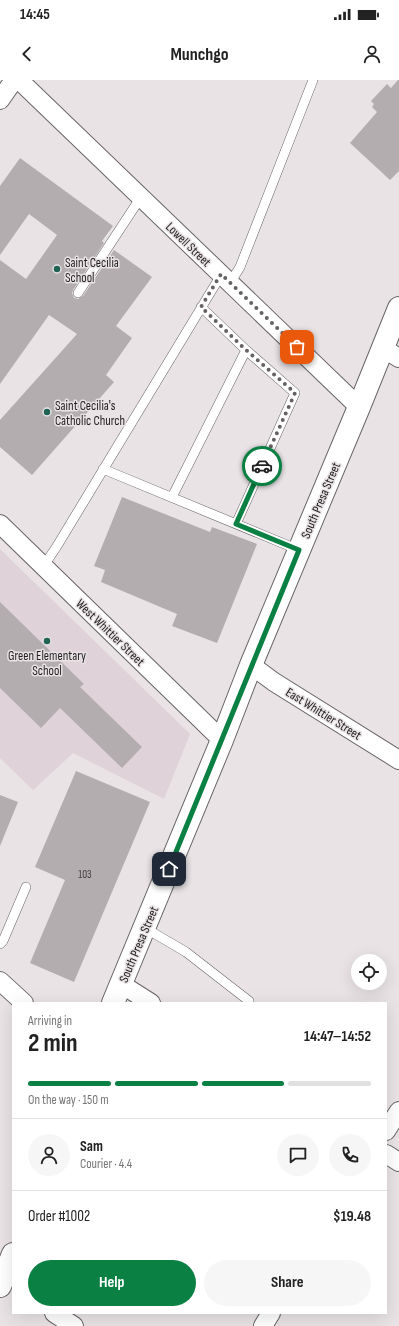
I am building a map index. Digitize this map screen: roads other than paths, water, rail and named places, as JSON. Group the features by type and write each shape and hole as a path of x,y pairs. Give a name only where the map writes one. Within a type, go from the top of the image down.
{"main road":[{"name":"South Presa Street","path":"117,993 222,740 251,665 359,407 391,353 399,308"},
{"path":"5,1284 12,1258"}],"street":[{"path":"0,100 14,80"},
{"name":"Lowell Street","path":"19,80 359,407"},
{"name":"West Whittier Street","path":"0,524 222,740"},
{"name":"East Whittier Street","path":"251,665 274,682 399,760"},
{"path":"0,980 23,1002"},
{"path":"117,993 148,1002"},
{"path":"387,1130 399,1111"},
{"path":"387,1155 399,1162"},
{"path":"56,1314 74,1326"},
{"path":"263,1326 270,1314"}],"lane":[{"path":"43,567 201,307 226,279 240,267 313,80"},
{"path":"78,293 141,197"},
{"path":"201,307 246,350 295,393 236,524"},
{"path":"172,497 246,350"},
{"path":"103,469 299,550"},
{"path":"0,944 3,941 26,887"},
{"path":"145,928 186,952 249,1002"}],"place":[{"name":"Saint Cecilia School","path":"57,269"},
{"name":"Saint Cecilia's Catholic Church","path":"47,412"},
{"name":"Green Elementary School","path":"47,641"}]}
